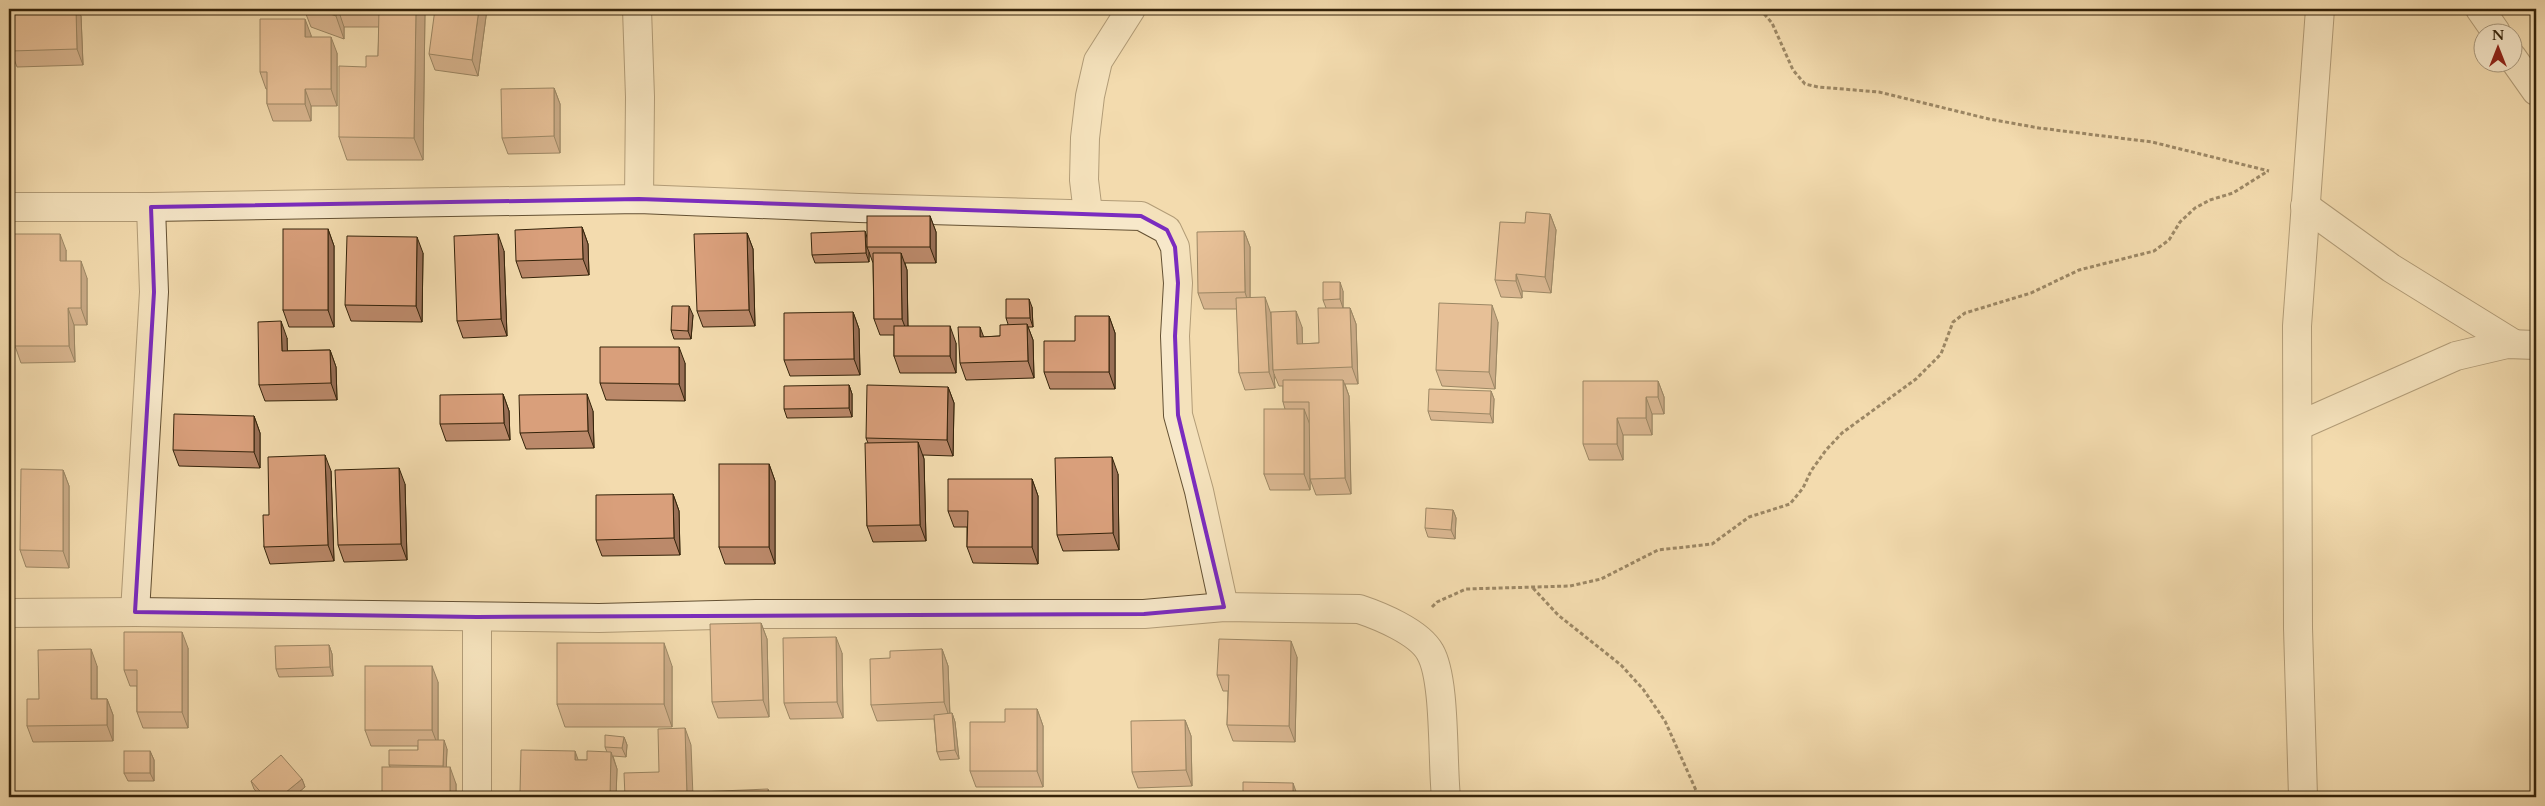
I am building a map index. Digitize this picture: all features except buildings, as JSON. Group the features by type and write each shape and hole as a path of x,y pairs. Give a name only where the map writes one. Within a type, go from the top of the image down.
{"street":[{"path":"637,9 640,97 640,199"},
{"path":"1088,213 1084,180 1085,138 1092,87 1098,61 1132,9"},
{"path":"2303,797 2298,628 2297,326 2320,9"},
{"path":"2480,9 2489,22"},
{"path":"2522,71 2536,91"},
{"path":"2306,193 2391,268 2431,291 2462,314 2525,345"},
{"path":"9,207 151,207 640,199 859,208 1141,216 1167,230 1175,248 1178,283 1175,336 1178,415 1199,491 1224,607"},
{"path":"135,612 154,292 151,207"},
{"path":"2298,426 2456,356 2525,345"},
{"path":"9,613 135,612 477,617 1144,614 1224,607 1358,609 1375,614 1409,632 1430,651 1439,680 1446,797"},
{"path":"477,617 477,797"}],"path":[{"path":"1760,9 1772,23 1793,70 1805,84 1818,87 1879,92 1989,119 2039,128 2152,142 2268,171 2306,193"},
{"path":"1409,632 1437,602 1466,589 1570,586 1601,579 1658,550 1712,544 1749,516 1790,504 1803,488 1811,470 1842,433 1916,378 1940,354 1953,322 1964,313 2031,294 2079,270 2154,251 2169,240 2180,222 2195,208 2210,200 2233,193 2268,171"},
{"path":"1532,588 1558,616 1621,665 1643,689 1665,721 1699,797"}],"highlighted area":[{"path":"639,199 1141,216 1167,230 1175,247 1178,283 1175,336 1178,415 1224,607 1144,614 477,617 135,612 154,292 151,207"}]}
